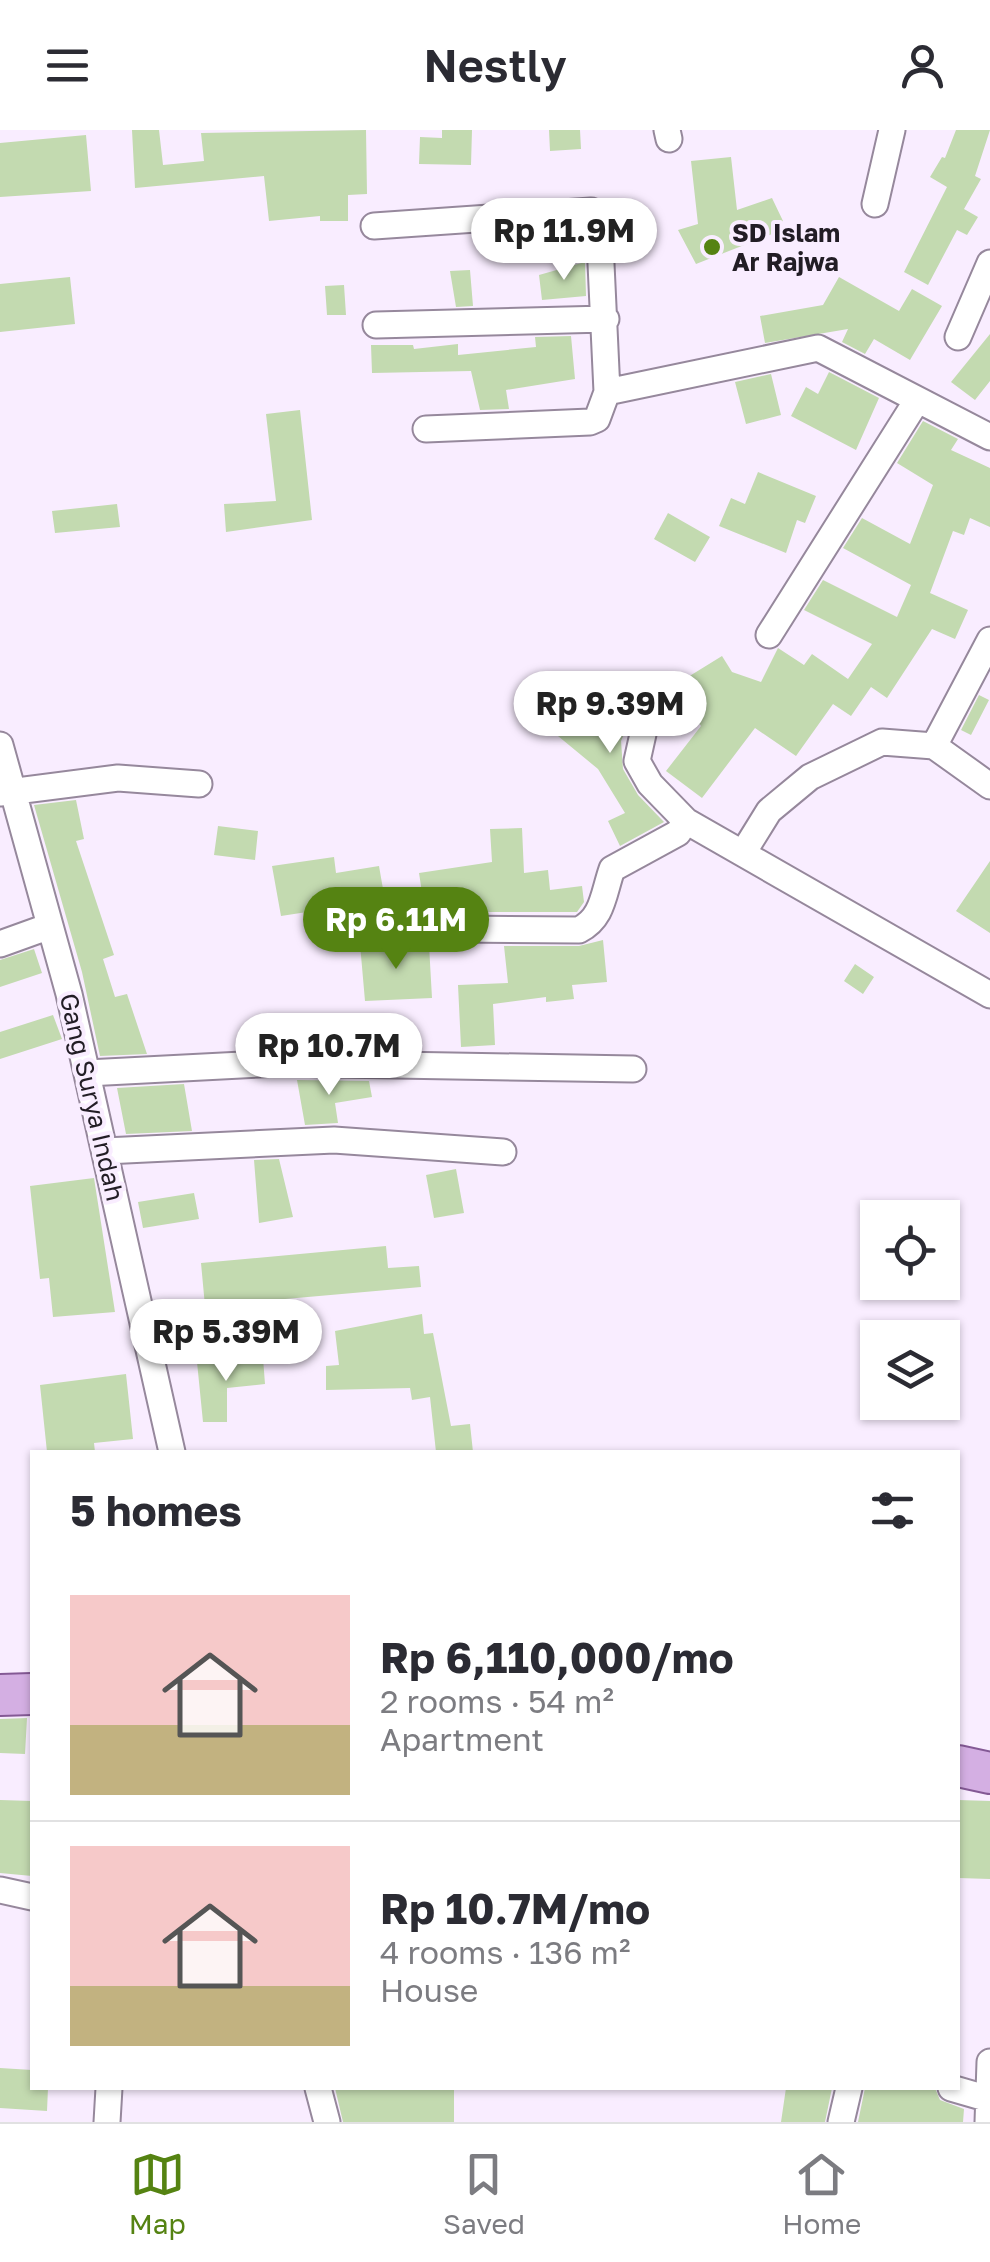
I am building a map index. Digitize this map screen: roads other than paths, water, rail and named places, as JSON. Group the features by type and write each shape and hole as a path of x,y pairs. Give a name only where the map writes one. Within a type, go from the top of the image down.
{"main road":[{"path":"0,1668 30,1668"},
{"path":"0,1695 30,1694"},
{"path":"960,1743 990,1750"},
{"path":"960,1766 990,1772"}],"street":[{"path":"875,204 892,130"},
{"path":"374,226 590,211 598,221 608,392 597,419 426,429"},
{"path":"958,337 990,263"},
{"path":"376,325 606,319"},
{"path":"608,392 818,348 990,437"},
{"path":"769,635 916,402"},
{"path":"934,746 990,641"},
{"path":"645,724 637,760 650,784 686,821 990,995"},
{"path":"743,853 770,811 810,777 882,742 934,746 990,786"},
{"name":"Gang Surya Indah","path":"0,745 5,792 50,926 87,1074 172,1450"},
{"path":"5,792 118,778 199,784"},
{"path":"350,928 579,930 599,917 612,870 678,832 686,821"},
{"path":"0,944 50,926"},
{"path":"87,1074 280,1063 633,1069"},
{"path":"105,1151 334,1140 503,1152"},
{"path":"0,1890 30,1897"},
{"path":"988,2122 990,2062"},
{"path":"108,2122 110,2090"},
{"path":"319,2090 328,2122"},
{"path":"841,2122 848,2090"},
{"path":"958,2090 989,2099"}],"place":[{"name":"SD Islam Ar Rajwa","path":"712,247"}]}
